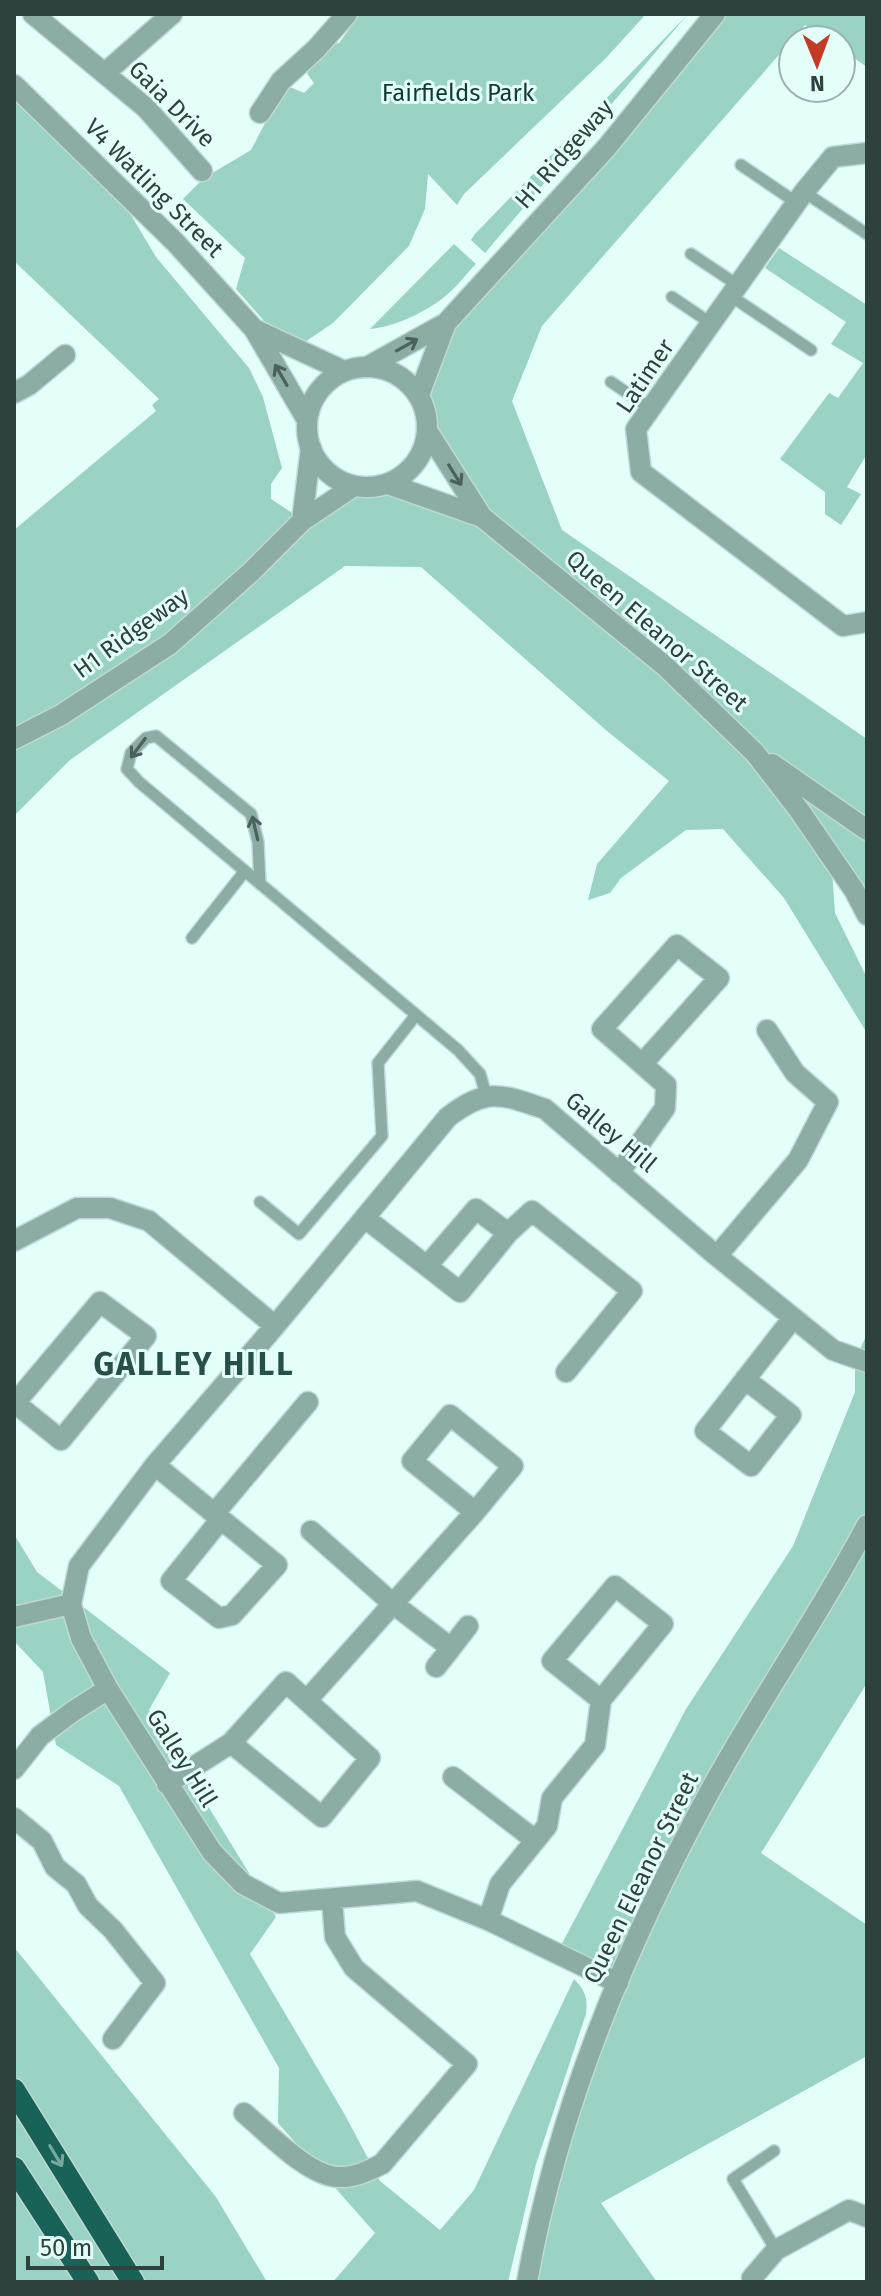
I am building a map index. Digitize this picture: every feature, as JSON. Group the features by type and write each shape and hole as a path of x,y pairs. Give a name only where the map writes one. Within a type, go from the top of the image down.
{"highway":[{"path":"14,2090 133,2282"},
{"path":"14,2168 88,2282"}],"street":[{"name":"Gaia Drive","path":"33,14 146,108 202,171"},
{"name":"Gaia Drive","path":"105,73 172,14"},
{"path":"260,113 281,81 316,49 347,14"},
{"name":"H1 Ridgeway","path":"367,367 446,323 607,147 715,14"},
{"name":"V4 Watling Street","path":"14,85 175,242 254,329 307,420"},
{"name":"Latimer","path":"867,153 833,157 801,197 636,429 641,472 843,626 867,622"},
{"name":"H1 Ridgeway","path":"419,395 446,323"},
{"name":"V4 Watling Street","path":"254,329 344,371"},
{"path":"14,393 29,385 65,355"},
{"path":"380,368 402,377 419,395 428,419 428,432 421,455 415,464 388,484 365,488 331,476 315,458 311,448 307,420 319,391 344,371 380,368"},
{"name":"Queen Eleanor Street","path":"428,432 482,517 665,666 755,753 799,810 854,890 867,915"},
{"path":"302,521 311,448"},
{"name":"Queen Eleanor Street","path":"388,484 482,517"},
{"name":"H1 Ridgeway","path":"14,739 61,715 170,644 251,572 302,521 354,486"},
{"path":"755,753 867,830"},
{"path":"619,1173 665,1108 666,1085 602,1029 677,945 719,978 643,1063"},
{"path":"717,1256 798,1160 828,1102 795,1073 767,1030"},
{"path":"14,1617 71,1604 79,1566 155,1465 448,1117 468,1101 486,1095"},
{"name":"Galley Hill","path":"486,1095 512,1098 545,1109 833,1350 867,1362"},
{"path":"14,1241 77,1208 110,1208 149,1221 275,1326"},
{"path":"427,1266 476,1209 508,1233"},
{"path":"365,1218 460,1292 508,1233 532,1211 632,1291 566,1372"},
{"path":"100,1302 146,1336 61,1440 15,1403 22,1376 100,1302"},
{"path":"745,1379 793,1318"},
{"path":"155,1465 217,1517 277,1565 232,1615 219,1618 171,1581 217,1517 308,1402"},
{"path":"308,1699 475,1512 513,1466 450,1415 412,1461 475,1512"},
{"name":"Queen Eleanor Street","path":"527,2282 538,2217 568,2114 591,2046 650,1909 711,1789 831,1593 867,1525"},
{"path":"311,1531 392,1603 451,1648"},
{"path":"488,1920 500,1884 547,1826 552,1798 595,1745 601,1700 663,1624 615,1586 552,1661 601,1700"},
{"name":"Galley Hill","path":"71,1604 81,1638 108,1689 212,1852 243,1884 279,1903 417,1891 488,1920 618,1983"},
{"path":"436,1667 468,1626"},
{"path":"167,1784 231,1743 286,1682 370,1758 322,1817 231,1743"},
{"path":"14,1769 40,1736 108,1689"},
{"path":"453,1777 535,1840"},
{"path":"14,1818 42,1841 55,1867 76,1884 88,1906 113,1930 155,1983 113,2039"},
{"path":"244,2113 316,2172 338,2178 364,2173 382,2164 467,2064 354,1968 335,1937 332,1900"},
{"path":"754,2282 752,2278 776,2250 849,2210 867,2217"}],"lane":[{"path":"741,165 867,234"},
{"path":"691,254 811,350"},
{"path":"672,297 712,324"},
{"path":"611,382 651,409"},
{"path":"260,884 258,842 251,814 156,736 146,738 131,753 127,769 139,782 186,820 260,884 458,1050 480,1074 486,1095"},
{"path":"192,938 245,871"},
{"path":"260,1202 299,1234 382,1136 378,1063 416,1015"},
{"path":"774,2151 733,2179 776,2250"}],"green space":[{"name":"Fairfields Park","path":"360,14 646,14 606,58 464,194 457,205 428,174 425,209 409,246 333,323 302,344 264,321 236,289 245,258 183,199 204,178 251,150 285,85 304,93 314,83 306,65 329,44 339,43"},
{"path":"688,14 485,253 471,240 475,234"},
{"path":"715,14 867,14 867,67 857,60 857,24 777,24 777,57 542,326 512,401 562,530 867,739 867,915 831,858 835,913 867,978 867,1033 784,898 723,829 686,830 621,878 610,893 588,900 597,864 669,781 607,731 421,567 345,566 70,760 14,816 14,530 156,411 152,405 159,399 14,261 14,89 109,178 156,257 249,368 263,397 282,468 271,484 271,499 303,520 354,486 388,484 480,517 428,432 419,395 446,323"},
{"path":"454,244 476,264 453,289 412,316 370,329"},
{"path":"779,248 867,305 867,454 847,487 861,494 841,525 825,514 825,492 780,459 829,393 838,398 863,363 831,344 846,322 765,268"},
{"path":"867,1334 867,1683 761,1853 867,1925 867,2056 601,2203 657,2282 527,2282 617,1984 557,1953 686,1709 793,1546 855,1392 855,1360"},
{"path":"14,1534 37,1572 170,1673 149,1710 276,1917 250,1954 345,2115 380,2181 440,2230 474,2190 574,1979 581,1987 586,1999 586,2014 536,2164 508,2282 333,2282 375,2233 278,2123 279,2068 119,1786 56,1745 43,1672 14,1641"},
{"path":"14,1947 216,2197 267,2282 14,2282"}],"district":[{"name":"GALLEY HILL","path":"194,1364"}]}
